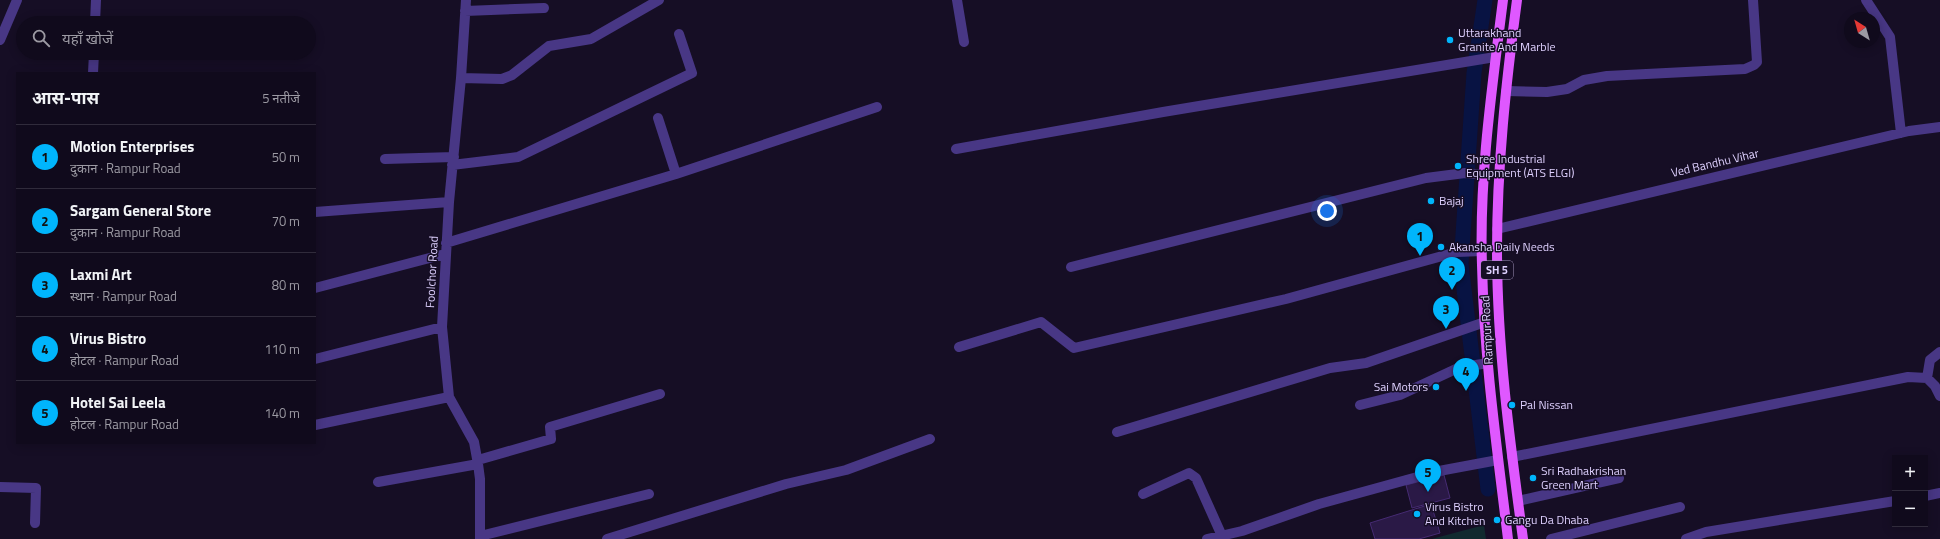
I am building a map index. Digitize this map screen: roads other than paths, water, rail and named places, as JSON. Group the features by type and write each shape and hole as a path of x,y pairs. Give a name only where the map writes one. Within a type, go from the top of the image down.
{"main road":[{"path":"1503,0 1484,175 1482,252 1491,407 1489,462 1508,539"},
{"name":"Rampur Road","path":"1517,0 1506,91 1499,174 1497,229 1499,321 1512,457 1523,539"}],"street":[{"path":"0,40 17,0"},
{"path":"95,16 96,0"},
{"name":"Foolchor Road","path":"466,0 461,78 445,254 442,327 449,397 474,442 478,462 480,479 480,538"},
{"path":"461,78 502,79 512,75 549,46 591,39 659,0"},
{"path":"957,0 964,42"},
{"path":"1506,91 1547,92 1567,89 1584,80 1608,76 1745,69 1757,62 1753,0"},
{"path":"1866,0 1890,37 1901,133"},
{"path":"465,11 544,8"},
{"path":"385,159 453,161 518,157 692,73 679,34"},
{"path":"956,149 1348,80 1475,62 1496,57"},
{"path":"93,72 94,60"},
{"path":"446,243 676,174 877,107"},
{"path":"658,118 676,174"},
{"name":"Ved Bandhu Vihar","path":"1497,229 1901,133 1940,127"},
{"path":"1071,267 1426,178 1469,173 1484,175"},
{"path":"316,212 449,202"},
{"path":"960,347 1041,322 1074,348 1286,298 1462,252 1482,252"},
{"path":"316,288 445,254"},
{"path":"1117,432 1330,368 1366,363 1486,322"},
{"path":"316,359 442,327"},
{"path":"1927,378 1930,360 1940,352"},
{"path":"1360,405 1400,395 1458,368 1488,363"},
{"path":"1512,457 1892,380 1927,378 1935,386 1940,396"},
{"path":"378,482 478,462 551,438 550,427 660,394"},
{"path":"316,426 449,397"},
{"path":"607,539 786,484 846,470 930,439"},
{"path":"1206,539 1242,531 1319,504 1440,471 1489,462"},
{"path":"1144,494 1190,473 1196,478 1222,536"},
{"path":"1518,501 1619,478"},
{"path":"0,487 34,487 37,489 35,523"},
{"path":"480,538 649,494"},
{"path":"1928,496 1940,494"},
{"path":"1686,539 1706,532 1892,501"},
{"path":"1551,539 1680,507"}],"waterway":[{"path":"1485,0 1474,73 1461,264 1488,489"}],"place":[{"name":"Uttarakhand Granite And Marble","path":"1450,40"},
{"name":"Shree Industrial Equipment (ATS ELGI)","path":"1458,166"},
{"name":"Bajaj","path":"1431,201"},
{"name":"Akansha Daily Needs","path":"1441,247"},
{"name":"Motion Enterprises","path":"1420,256"},
{"name":"Sargam General Store","path":"1452,290"},
{"name":"Laxmi Art","path":"1446,329"},
{"name":"Sai Motors","path":"1436,387"},
{"name":"Virus Bistro","path":"1466,391"},
{"name":"Pal Nissan","path":"1512,405"},
{"name":"Sri Radhakrishan Green Mart","path":"1533,478"},
{"name":"Hotel Sai Leela","path":"1428,492"},
{"name":"Virus Bistro And Kitchen","path":"1417,514"},
{"name":"Gangu Da Dhaba","path":"1497,520"}]}
